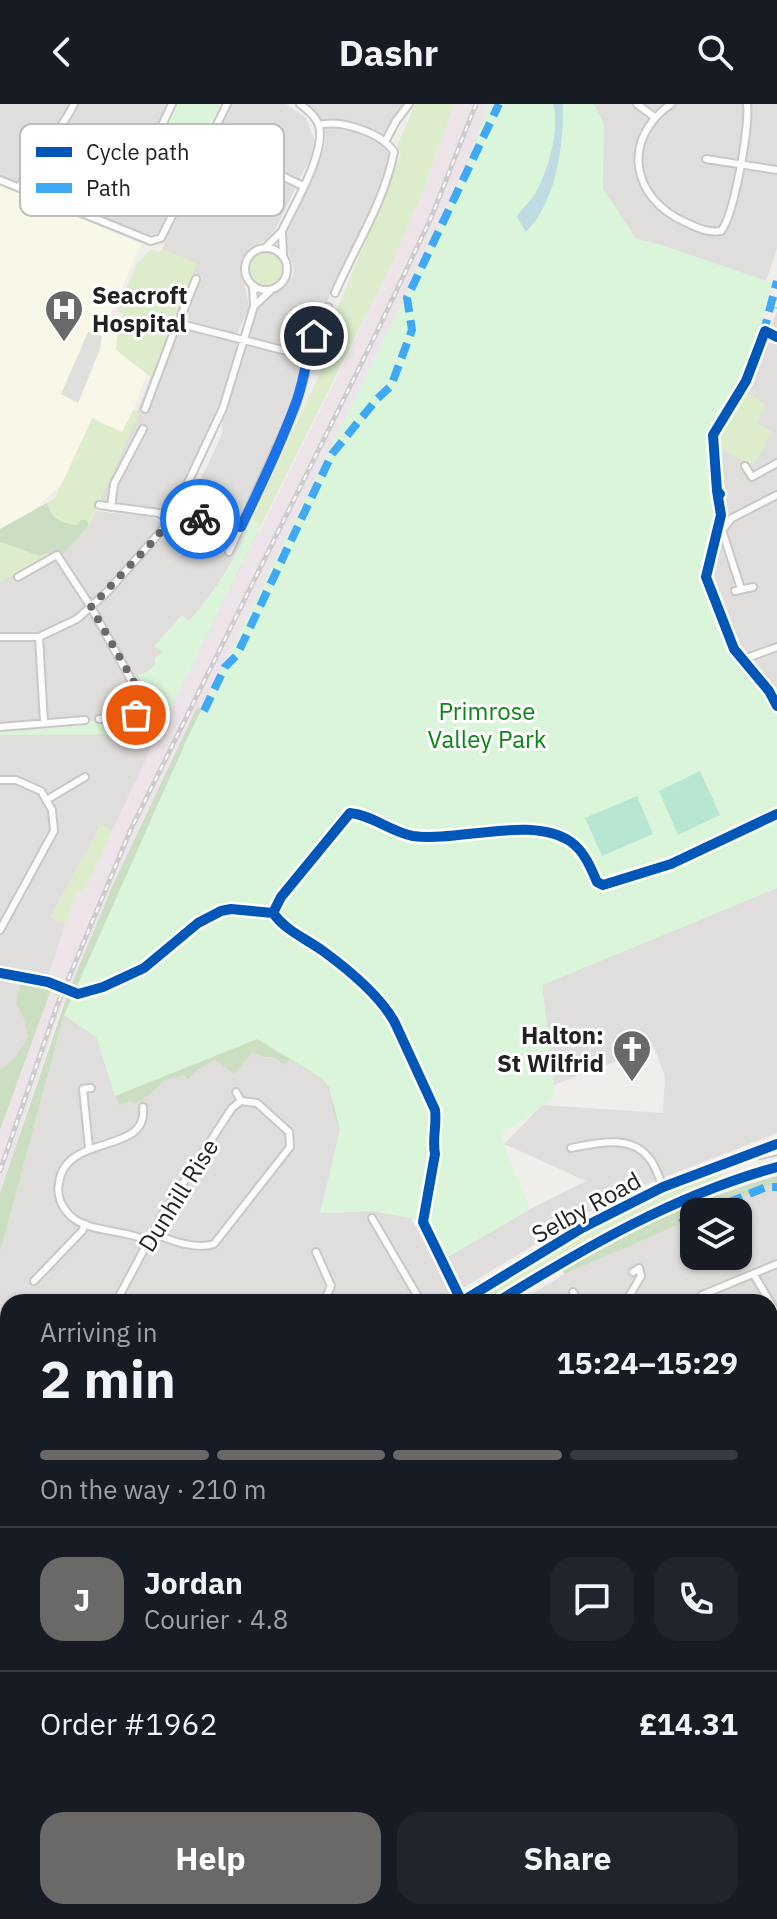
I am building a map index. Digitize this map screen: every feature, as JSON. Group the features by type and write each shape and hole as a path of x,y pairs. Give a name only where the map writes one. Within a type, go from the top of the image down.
{"main road":[{"name":"Selby Road","path":"475,1294 582,1228 663,1187 777,1147"},
{"name":"Selby Road","path":"510,1294 590,1245 676,1202 739,1177 777,1167"}],"street":[{"path":"63,124 74,104"},
{"path":"163,124 172,104"},
{"path":"216,124 227,104"},
{"path":"0,637 39,637 68,625 91,607 172,517 234,378 254,306 253,285 245,267 251,254 282,231 320,147 319,125 310,111 300,104"},
{"path":"385,142 409,104"},
{"path":"637,104 653,116"},
{"path":"671,104 653,116 638,149 639,171 646,189 667,214 708,233 721,231 727,223 741,164 747,104"},
{"path":"319,125 350,124 385,142 394,152 389,178 335,293"},
{"path":"706,159 777,170"},
{"path":"284,177 303,186"},
{"path":"0,180 20,188"},
{"path":"89,216 151,241 161,238 171,216"},
{"path":"254,306 284,281 287,274 282,231"},
{"path":"263,247 283,255"},
{"path":"181,324 181,316 196,279"},
{"path":"253,285 273,289"},
{"path":"229,552 295,407 305,375 306,356 328,307"},
{"path":"145,409 176,326 181,324 306,356"},
{"path":"765,331 777,337"},
{"path":"111,507 114,484 143,429"},
{"path":"745,466 752,477 777,463"},
{"path":"753,587 738,590 722,530 732,518 776,497"},
{"path":"99,505 241,527"},
{"path":"18,577 57,555 91,607 140,693 148,713 99,719"},
{"path":"39,637 44,722"},
{"path":"750,670 744,659 777,647"},
{"path":"763,683 777,706"},
{"path":"0,727 85,720"},
{"path":"48,799 85,777"},
{"path":"0,780 29,783 41,791 52,810 54,831 0,930"},
{"path":"587,859 597,882 603,885 671,864 777,814"},
{"path":"0,973 48,982"},
{"path":"89,1148 83,1089 91,1088"},
{"path":"153,1232 169,1240 204,1246 214,1244 290,1147 289,1132 257,1103 241,1101 236,1092"},
{"name":"Dunhill Rise","path":"120,1294 147,1241 232,1108 241,1101"},
{"path":"143,1107 143,1119 131,1135 89,1148 69,1161 58,1184 59,1197 74,1219 147,1241"},
{"path":"571,1148 602,1142 621,1142 637,1148 648,1156 663,1187"},
{"name":"Selby Road","path":"736,1160 777,1147"},
{"path":"372,1218 416,1294"},
{"path":"423,1222 458,1294"},
{"path":"34,1281 82,1231 85,1224"},
{"path":"316,1252 331,1286 327,1294"},
{"path":"705,1294 777,1264"},
{"path":"630,1294 641,1276 639,1268 633,1272"},
{"path":"754,1275 765,1294"}],"shaded area":[{"path":"0,104 169,104 159,124 20,124 20,183 0,175"},
{"path":"228,104 286,104 306,118 314,139 312,154 284,212 284,124 219,124"},
{"path":"308,104 405,104 389,124 380,144 390,153 385,177 305,349 298,387 275,444 281,447 265,485 258,483 241,516 234,522 186,511 222,434 223,411 171,513 98,503 172,323 241,340 264,299 293,276 294,268 286,247 288,229 321,159 325,143 325,130 319,115"},
{"path":"454,104 489,104 468,163 202,710 196,708 112,887 57,1019 0,1193 0,1130 54,982 48,977 76,892 84,891 158,734 352,347 422,194"},
{"path":"594,104 777,104 777,248 766,281 636,239 602,189 604,124"},
{"name":"Seacroft Hospital","path":"0,185 20,193 20,216 74,216 141,244 108,320 149,366 125,434 92,417 65,481 32,512 0,529"},
{"path":"98,216 166,216 156,234 146,236"},
{"path":"177,216 282,216 266,240 249,249 243,257 240,273 249,307 238,332 232,335 184,320 199,281 191,277 196,264 162,249"},
{"path":"777,311 777,698 752,668 747,657 740,655 710,576 721,525 716,445 753,465 772,432 756,423 764,403 745,393"},
{"path":"88,332 102,336 100,349 78,403 61,394"},
{"path":"96,511 152,517 163,525 101,597 178,524 259,531 167,716 0,727 0,582 59,550 63,553 89,525"},
{"path":"158,734 84,891 76,893 48,977 21,977 16,1004 28,1037 0,1088 0,735"},
{"path":"777,888 777,1133 614,1197 461,1289 446,1258 530,1209 586,1181 504,1144 542,1105 663,1113 665,1077 654,1047 554,1085 542,985"},
{"path":"64,1015 96,1037 258,1039 322,1078 329,1087 340,1130 321,1213 373,1211 411,1218 452,1294 0,1294 0,1253"},
{"path":"777,1183 777,1294 532,1294 573,1269 680,1224 680,1270 752,1270 752,1198 741,1198"}],"green space":[{"path":"176,104 220,104 210,124 168,124"},
{"path":"415,104 454,104 422,194 390,268 261,525 252,520 319,375 338,307 401,155 397,146"},
{"name":"Primrose Valley Park","path":"489,104 594,104 604,124 603,189 636,239 772,283 751,359 727,407 731,410 717,434 721,525 710,576 747,673 764,690 777,716 777,888 542,985 555,1096 500,1136 530,1209 446,1258 426,1221 373,1211 320,1213 340,1130 329,1087 322,1078 257,1039 115,1096 96,1037 64,1015 187,739 431,244 468,163"},
{"path":"151,249 160,252 162,249 197,263 151,377 116,350 118,325 123,314 117,311 136,265"},
{"path":"266,251 278,256 283,268 278,280 266,285 254,280 249,268 254,256"},
{"path":"738,386 765,404 757,423 772,432 753,466 716,445 717,434 731,410 727,407"},
{"path":"133,410 139,413 89,525 86,520 78,525 59,519 47,503 55,498 92,419 122,432"},
{"path":"47,503 54,516 62,521 77,525 81,520 86,520 89,525 63,554 59,550 40,556 0,542 0,529"},
{"path":"252,520 261,525 158,734 0,735 0,728 154,717 157,709 152,709 138,675 155,665 155,658 163,652 154,646 182,615 189,621 208,598"},
{"path":"0,542 40,556 50,555 0,582"},
{"path":"197,707 202,710 154,813 79,993 70,988 112,887"},
{"path":"700,771 720,815 678,835 659,791"},
{"path":"637,796 653,834 602,856 585,818"},
{"path":"98,823 112,831 84,891 76,893 65,924 50,917 98,830"},
{"path":"20,983 52,987 0,1130 0,1069 13,1060 28,1037 16,1004"},
{"path":"68,993 79,997 323,1017 340,1130 333,1111 332,1091 322,1078 290,1059 284,1065 274,1057 253,1052 234,1074 215,1060 198,1069 187,1080 185,1075 164,1080 139,1101 119,1105 96,1037 64,1015 0,1253 0,1193"},
{"path":"727,1168 723,1175 708,1185 619,1223 500,1294 494,1294 491,1288 547,1253 605,1220 696,1178"},
{"path":"777,1176 777,1183 741,1198 711,1198"},
{"path":"680,1211 680,1224 564,1274 563,1271 588,1256"}],"water":[{"path":"553,104 563,104 560,155 545,205 526,232 517,217 533,197 548,165 555,126"}],"railway":[{"path":"0,1171 57,1006 131,829 373,340 431,218 476,104"}],"marked path":[{"path":"204,711 225,667 237,655 332,454 391,386 412,330 407,298 499,104"},
{"path":"763,335 777,281"},
{"path":"739,1198 766,1187 777,1187"}],"cycle path":[{"path":"717,491 713,435 746,381 765,331 777,337"},
{"path":"720,494 717,491 721,515 706,577 734,649 769,691 777,706"},
{"path":"273,913 281,897 350,813 413,836 516,830 555,834 580,850 597,882 603,885 671,864 777,814"},
{"path":"0,973 48,982 78,994 103,987 144,968 198,923 221,911 273,913"},
{"path":"273,913 290,930 323,951 363,984 395,1023 435,1110 435,1154 423,1222 458,1294"},
{"path":"474,1294 582,1228 663,1187 777,1144"},
{"path":"510,1294 632,1224 703,1192 777,1167"}],"way so far":[{"path":"136,715 146,712 146,707 91,607 155,539 174,514 200,519"}],"place":[{"name":"Seacroft Hospital","path":"64,343"},
{"name":"Halton: St Wilfrid","path":"632,1083"}],"route":[{"path":"200,519 241,527 295,407 305,375 306,356 314,336"}]}
